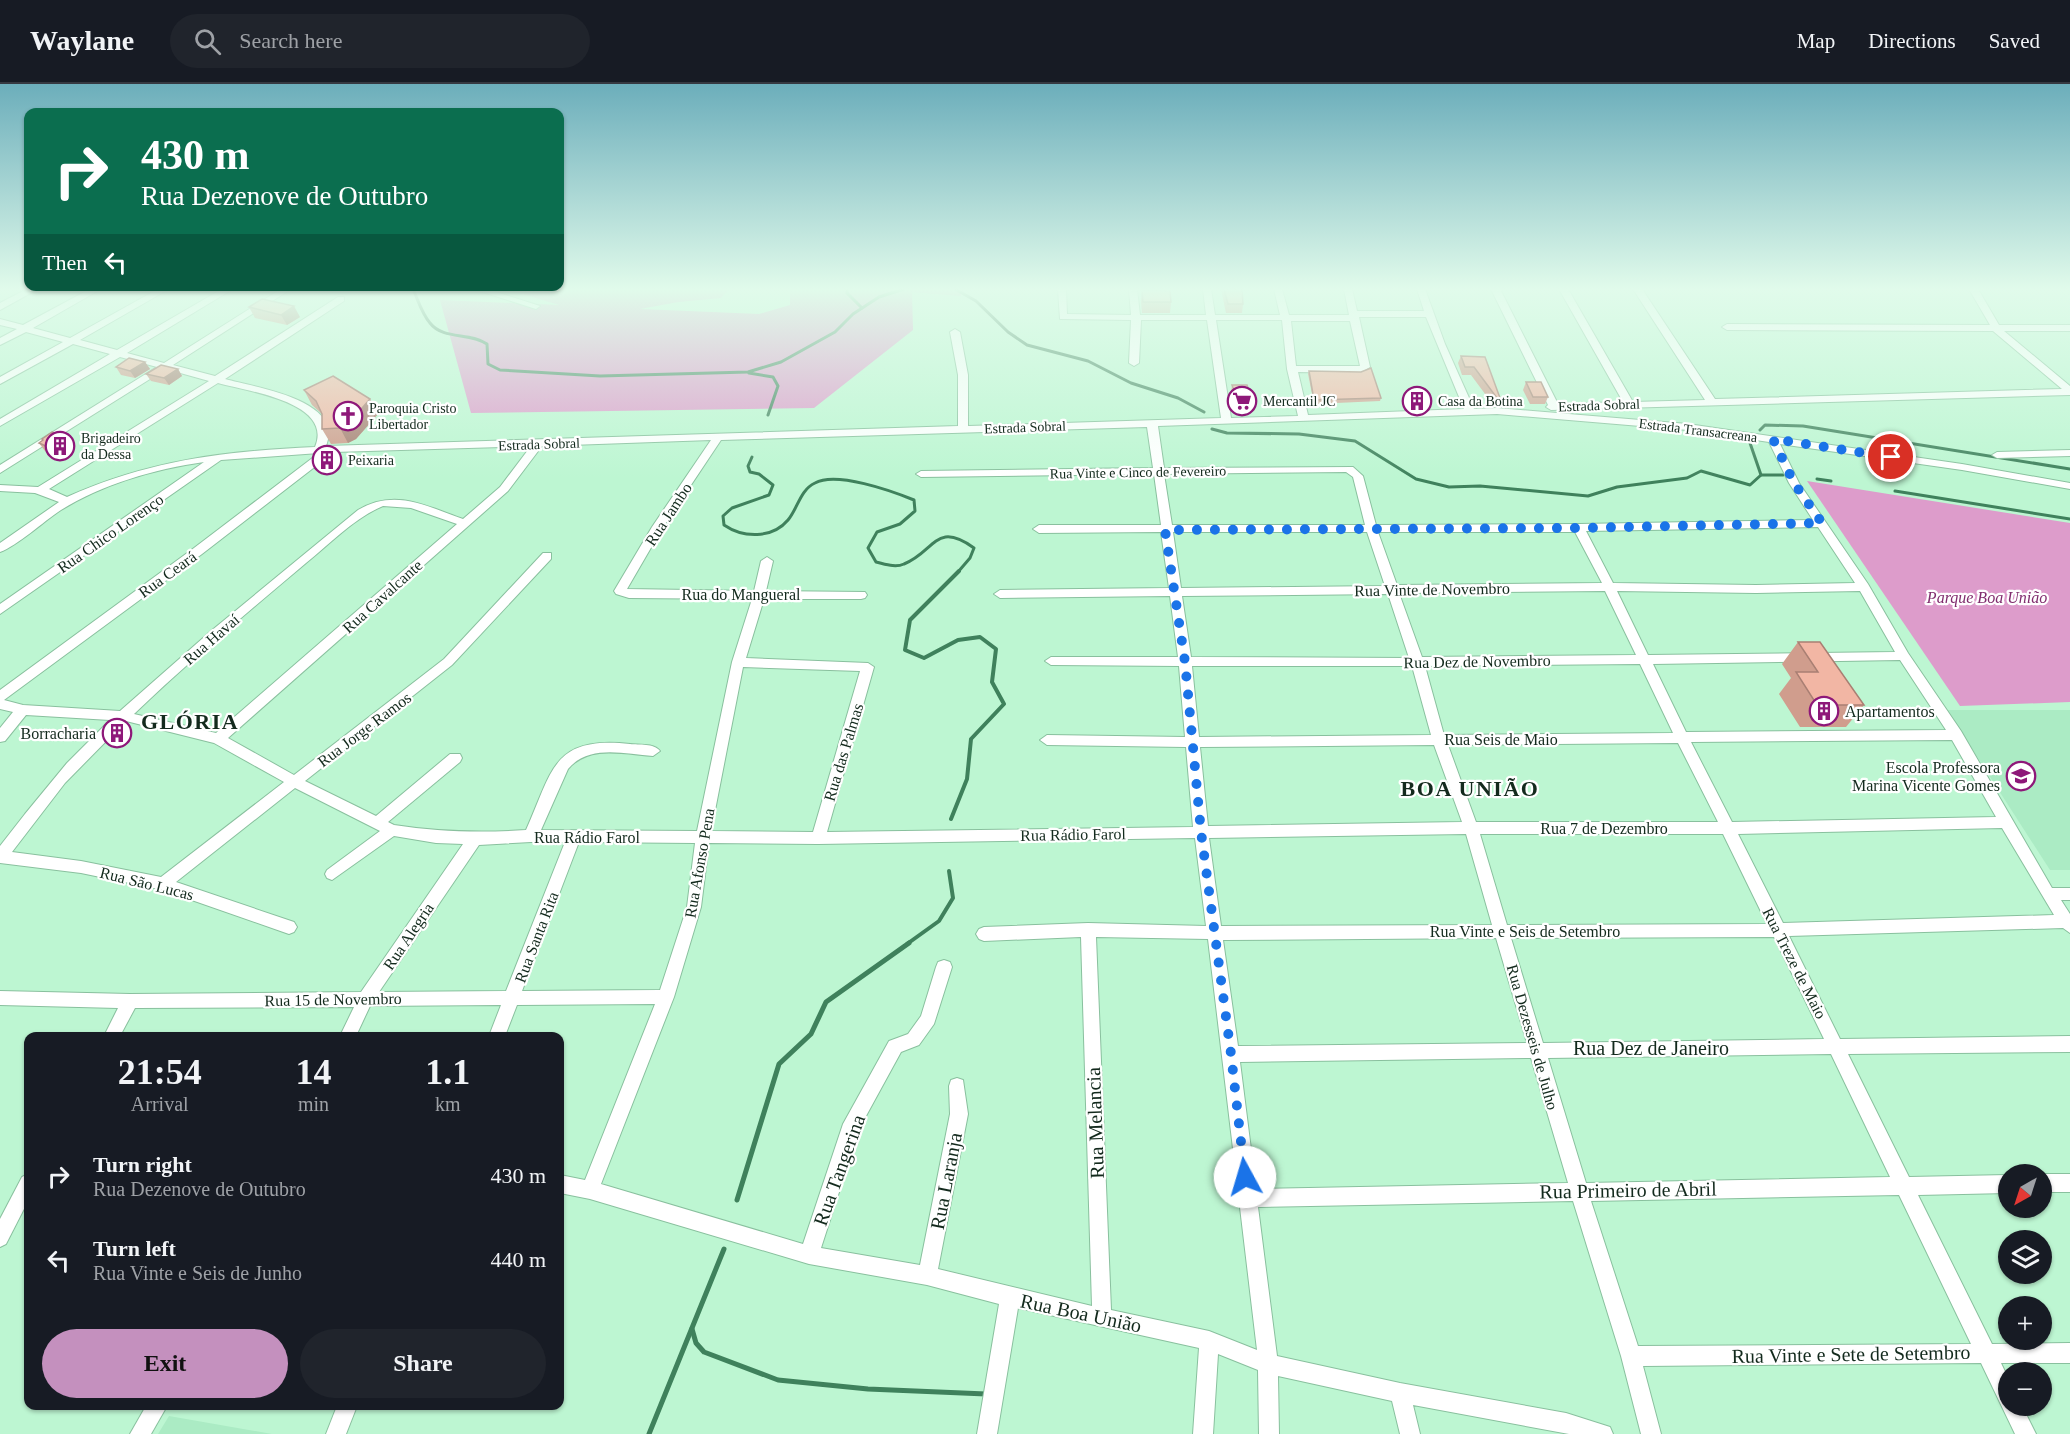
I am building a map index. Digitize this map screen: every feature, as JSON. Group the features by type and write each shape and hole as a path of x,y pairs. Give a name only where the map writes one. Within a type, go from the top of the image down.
{"street":[{"path":"0,381 52,352"},
{"path":"108,352 296,401 306,408 324,429 325,449"},
{"path":"0,423 119,352"},
{"path":"0,470 188,352"},
{"path":"42,489 164,414 259,352"},
{"path":"959,352 963,375 963,429"},
{"path":"1134,352 1134,363"},
{"path":"1217,352 1226,420"},
{"path":"1290,352 1304,418"},
{"path":"1292,369 1364,369 1361,352"},
{"path":"1445,352 1468,410"},
{"path":"1527,352 1554,406"},
{"path":"1599,352 1629,403"},
{"path":"1679,352 1712,402"},
{"path":"2024,352 2070,391"},
{"name":"Estrada Sobral","path":"0,548 67,502 142,471 176,462 221,456 325,449 1304,418 1468,410 1538,413 1554,406 1629,403 2070,391"},
{"name":"Estrada Transacreana","path":"1538,413 1688,427 2070,486"},
{"path":"1152,423 1161,473 1165,530 1185,662 1201,832 1231,1054 1268,1364 1269,1434"},
{"name":"Rua Jambo","path":"621,592 620,588 658,526 718,437"},
{"path":"1773,439 1794,483 1864,587 1904,656 1956,735 2048,894 2068,923"},
{"name":"Rua Cavalcante","path":"218,739 504,489 538,444"},
{"name":"Rua Ceará","path":"0,697 198,551 325,449"},
{"path":"1997,455 2070,453"},
{"name":"Rua Chico Lorenço","path":"0,610 221,456"},
{"name":"Rua Vinte e Cinco de Fevereiro","path":"921,474 1161,473 1343,469 1354,471"},
{"name":"Rua Dezesseis de Julho","path":"1354,471 1358,476 1371,528 1417,662 1439,739 1471,828 1536,1049 1631,1356 1651,1434"},
{"path":"0,488 42,489 54,493 67,502"},
{"name":"Rua Havaí","path":"0,857 82,756 213,636 332,537 378,504 406,505 465,523"},
{"path":"1039,529 1579,528 1822,523"},
{"name":"Rua Treze de Maio","path":"1579,528 1611,587 1683,739 1998,1377"},
{"name":"Rua Jorge Ramos","path":"163,884 448,662 547,556"},
{"name":"Rua Afonso Pena","path":"590,1190 666,997 694,907 703,837 738,663 767,561"},
{"name":"Rua Vinte de Novembro","path":"1000,594 1611,587 1756,589 1864,587"},
{"name":"Rua do Mangueral","path":"621,592 629,594 861,595"},
{"name":"Rua Dez de Novembro","path":"1051,661 1417,662 1904,656"},
{"name":"Rua das Palmas","path":"738,663 868,667 818,838"},
{"name":"Rua Rádio Farol","path":"0,704 23,710 124,716 218,739 295,782 377,823 409,834 474,839 531,836 818,838 1201,832"},
{"path":"0,737 23,710"},
{"name":"Rua Seis de Maio","path":"1047,740 1192,742 1956,735"},
{"path":"531,836 568,756 576,751 590,748 653,751"},
{"path":"377,823 455,758"},
{"name":"Rua 7 de Dezembro","path":"1201,832 1471,828 1728,828 2007,822"},
{"path":"332,874 392,830"},
{"name":"Rua Santa Rita","path":"499,1032 574,837"},
{"name":"Rua Alegria","path":"350,1032 365,999 474,839"},
{"name":"Rua São Lucas","path":"0,857 81,867 163,884 289,927"},
{"path":"2048,894 2070,894"},
{"name":"Rua Vinte e Seis de Setembro","path":"984,934 1088,930 1214,933 1779,930 2068,923"},
{"name":"Rua Melancia","path":"1088,930 1102,1317"},
{"name":"Rua Tangerina","path":"809,1256 852,1124 895,1046 913,1040 928,1019 944,968"},
{"name":"Rua 15 de Novembro","path":"0,998 130,1001 513,996 666,997"},
{"path":"114,1032 130,1001"},
{"name":"Rua Dez de Janeiro","path":"1231,1054 2070,1044"},
{"name":"Rua Laranja","path":"927,1276 959,1114 957,1086"},
{"path":"2052,1184 2070,1183"},
{"name":"Rua Primeiro de Abril","path":"1247,1198 1579,1190 1998,1184"},
{"name":"Rua Boa União","path":"564,1185 590,1190 809,1256 927,1276 1010,1297 1209,1341 1268,1364 1603,1434"},
{"path":"0,1238 7,1208 24,1188"},
{"path":"987,1434 1010,1297"},
{"path":"1203,1434 1209,1341"},
{"name":"Rua Vinte e Sete de Setembro","path":"1631,1356 2070,1353"},
{"path":"1400,1393 1410,1434"},
{"path":"140,1434 155,1410"},
{"path":"336,1434 345,1410"},
{"path":"2017,1416 2026,1434"}],"shaded area":[{"name":"Escola Professora Marina Vicente Gomes","path":"1947,710 2070,710 2070,870 2050,870"},
{"path":"169,1416 272,1434 158,1434"}],"green space":[{"path":"454,352 885,352 814,408 471,413"},
{"name":"Parque Boa União","path":"1807,481 2070,523 2070,702 1960,706"}],"building":[{"path":"1461,356 1485,357 1500,398 1497,398 1474,367 1465,367"},
{"path":"129,358 145,362 130,371 116,367"},
{"path":"161,365 178,369 164,378 146,374"},
{"path":"1371,368 1381,398 1314,400 1309,371 1361,372"},
{"path":"333,376 370,399 348,424 340,428 322,429 322,414 316,401 304,390"},
{"path":"1526,382 1541,382 1548,397 1533,397"},
{"path":"1232,385 1247,385 1253,402 1239,403"},
{"path":"52,432 69,438 48,447 39,443"},
{"path":"1798,642 1820,642 1864,705 1817,705 1796,672 1818,672"}],"waterway":[{"path":"487,352 488,364 500,370 600,376 748,372 781,362 799,352"},
{"path":"1054,352 1088,361 1131,383 1178,398 1204,412"},
{"path":"749,373 773,377 778,386 768,415"},
{"path":"1760,430 1765,425 1803,426 2070,469"},
{"path":"1212,429 1227,433 1299,434 1355,441 1416,479 1449,487 1480,486 1588,496 1617,487 1687,478 1701,471 1750,485 1761,475"},
{"path":"1750,443 1761,475"},
{"path":"752,457 748,466 750,472 759,474 773,485 769,495 732,508 723,516 724,525 748,534 774,531 788,520 810,486 824,480 850,481 914,500 915,511 900,524 877,532 868,548 876,562 901,565 914,559 936,541 951,537 974,548 970,558 958,572"},
{"path":"1761,475 1783,475"},
{"path":"1817,479 1831,481"},
{"path":"1895,491 2070,519"},
{"path":"951,819 967,779 971,739 1004,704 992,682 996,649 980,637 958,640 924,658 905,650 910,620 958,572"},
{"path":"907,944 939,921 953,898 949,871"},
{"path":"737,1200 779,1064 811,1034 826,1002 909,943"},
{"path":"649,1434 724,1249"},
{"path":"692,1329 696,1343 704,1352 778,1380 868,1389 986,1394"}],"place":[{"name":"Mercantil JC","path":"1242,401"},
{"name":"Casa da Botina","path":"1417,401"},
{"name":"Paroquia Cristo Libertador","path":"348,416"},
{"name":"Brigadeiro da Dessa","path":"60,446"},
{"name":"Peixaria","path":"327,460"},
{"name":"Apartamentos","path":"1824,711"},
{"name":"Borracharia","path":"117,733"},
{"name":"Escola Professora Marina Vicente Gomes","path":"2021,776"}],"district":[{"name":"GLÓRIA","path":"190,721"},
{"name":"BOA UNIÃO","path":"1470,788"}],"route":[{"path":"1245,1177 1201,832 1185,662 1165,530 1579,528 1822,523 1794,483 1773,439 1891,457"}]}
